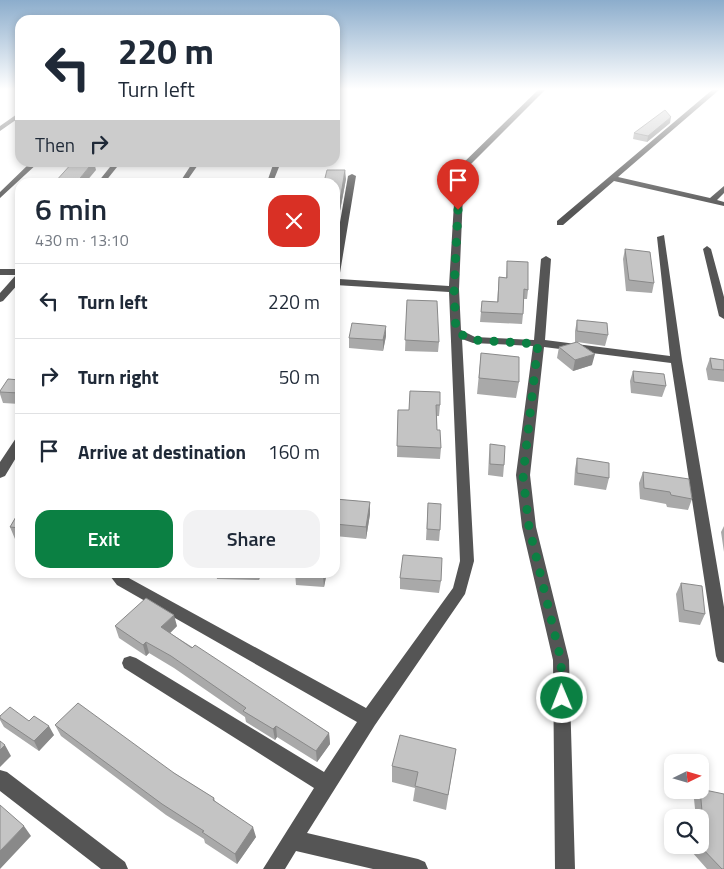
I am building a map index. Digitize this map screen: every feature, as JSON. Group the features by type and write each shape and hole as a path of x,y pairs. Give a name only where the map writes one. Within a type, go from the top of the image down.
{"street":[{"path":"274,869 369,720 460,590 467,561 454,289 460,170 500,131"},
{"path":"560,223 668,131"},
{"path":"19,178 31,167"},
{"path":"104,178 114,167"},
{"path":"186,178 194,167"},
{"path":"340,248 352,176"},
{"path":"611,178 724,204"},
{"path":"0,196 15,182"},
{"path":"712,201 724,188"},
{"path":"661,238 676,360 724,656"},
{"path":"707,249 724,316"},
{"path":"546,259 523,476 529,527 561,660 565,869"},
{"path":"0,272 15,274"},
{"path":"0,300 15,280"},
{"path":"340,282 454,289"},
{"path":"456,332 473,340 538,344 676,360"},
{"path":"0,473 15,449"},
{"path":"119,578 369,720"},
{"path":"130,663 327,785"},
{"path":"0,779 118,869"},
{"path":"292,840 392,866 418,869"}],"building":[{"path":"637,131 655,131 648,136 634,133"},
{"path":"68,167 89,167 80,178 59,178"},
{"path":"327,170 345,170 340,201 340,178 325,178"},
{"path":"625,249 650,252 654,283 629,280"},
{"path":"507,261 528,262 528,290 524,289 523,314 481,312 482,301 498,302 499,277 507,278"},
{"path":"407,300 437,301 439,342 405,340"},
{"path":"577,320 607,323 608,335 577,331"},
{"path":"352,323 386,326 383,340 349,338"},
{"path":"577,342 595,354 575,360 559,347"},
{"path":"481,353 519,357 519,382 479,378"},
{"path":"710,358 724,360 724,370 712,369"},
{"path":"633,371 664,374 666,386 634,382"},
{"path":"8,379 15,380 15,393 0,391"},
{"path":"410,391 440,392 440,405 436,405 437,430 440,430 441,448 397,446 398,410 409,410"},
{"path":"490,444 505,446 504,465 490,464"},
{"path":"577,458 609,463 609,478 577,473"},
{"path":"643,472 689,479 692,499 671,495 670,492 644,488"},
{"path":"340,499 370,502 366,527 340,524"},
{"path":"428,503 441,504 440,530 427,529"},
{"path":"15,518 15,528 10,527"},
{"path":"403,555 442,558 441,581 400,578"},
{"path":"681,583 702,586 705,614 684,610"},
{"path":"146,598 174,615 161,627 192,648 195,645 329,733 316,751 276,726 273,729 243,711 246,708 171,656 146,642 143,645 115,626"},
{"path":"78,703 174,773 214,798 213,800 253,827 235,854 162,804 55,725"},
{"path":"10,707 29,721 34,716 49,726 34,741 0,718"},
{"path":"400,735 456,749 448,795 415,786 418,772 392,766"},
{"path":"0,741 5,745 0,750"},
{"path":"709,791 724,794 724,869 708,854 709,809 702,809 701,799 709,799"},
{"path":"0,805 24,826 0,851"}],"route":[{"path":"458,210 454,289 456,332 473,340 538,344 523,476 529,527 561,660 562,698"}]}
